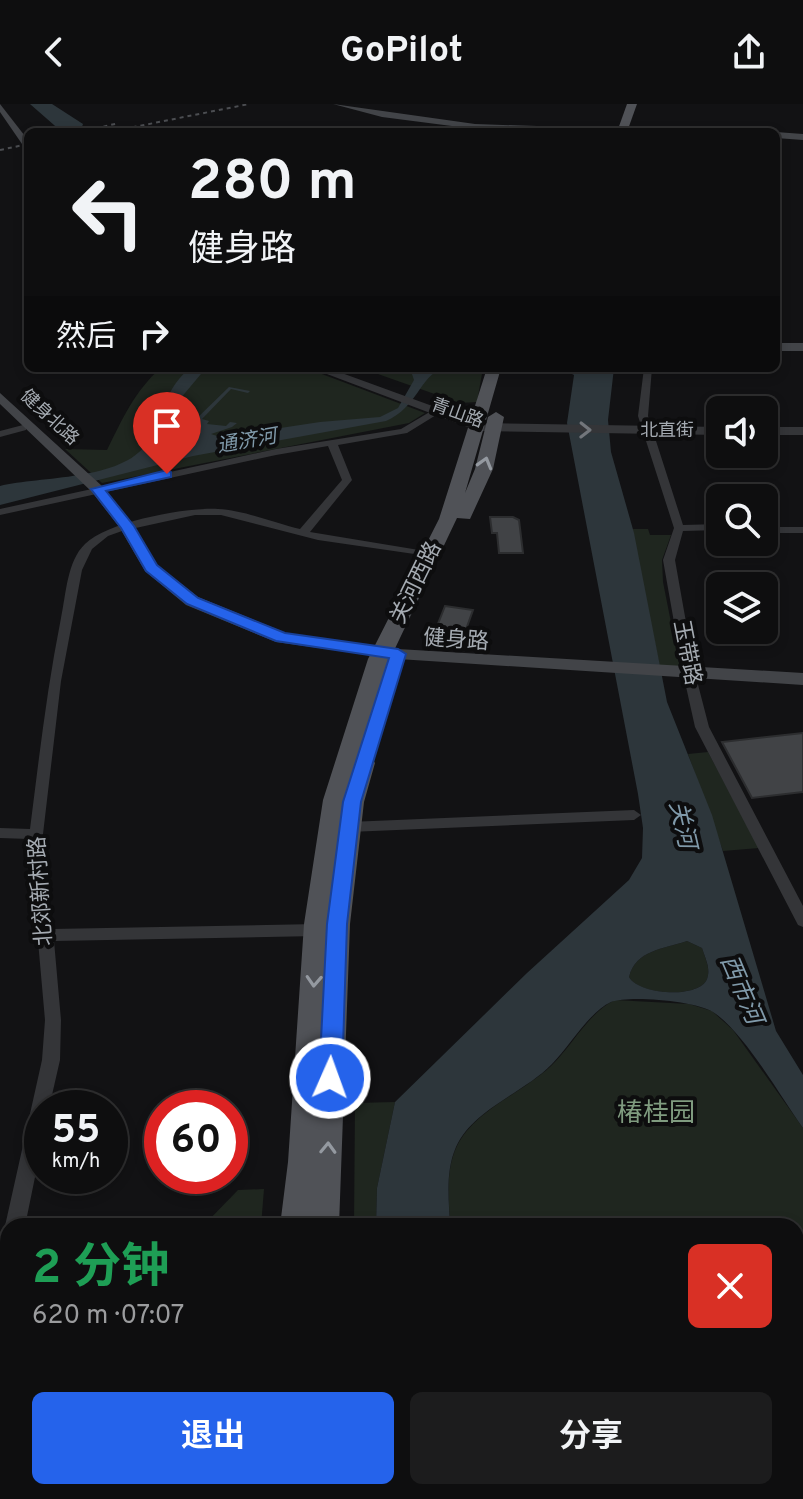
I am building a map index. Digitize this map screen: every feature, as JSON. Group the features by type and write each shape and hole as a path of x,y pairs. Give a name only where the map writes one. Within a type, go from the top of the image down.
{"main road":[{"path":"326,104 372,116 451,127 496,128"},
{"path":"337,104 385,115 464,125 546,128"},
{"path":"629,128 632,104"},
{"path":"630,128 639,104"},
{"path":"2,105 24,135"},
{"path":"780,136 803,137"},
{"path":"780,347 803,347"},
{"name":"关河西路","path":"323,1218 337,924 352,802 389,656 452,544 484,469 484,426 493,372"},
{"name":"关河西路","path":"297,1218 304,1162 317,930 335,800 389,656 506,372"},
{"name":"健身北路","path":"0,397 68,465"},
{"name":"健身北路","path":"0,407 68,465"},
{"name":"健身路","path":"68,465 123,527 151,568 192,601 282,638 389,656 686,676"},
{"path":"686,676 803,679"},
{"path":"686,676 803,687"}],"street":[{"name":"青山路","path":"329,372 484,426"},
{"name":"青山路","path":"344,372 402,397"},
{"path":"648,372 643,416 646,431 679,528 706,527"},
{"name":"青山路","path":"420,403 436,412 484,426"},
{"path":"0,512 93,490 404,431 436,412"},
{"name":"北直街","path":"484,426 706,431"},
{"path":"0,434 23,428"},
{"path":"778,431 803,431"},
{"path":"303,533 347,480 332,443"},
{"path":"123,527 195,512 221,512 303,533 431,555"},
{"name":"北郊新村路","path":"17,1218 51,1060 53,1020 36,834 55,681 76,570 87,547 104,534 123,527"},
{"name":"玉带路","path":"679,528 669,560 686,676 702,727 803,921"},
{"path":"778,530 803,530"},
{"path":"349,827 634,815"},
{"path":"0,833 36,834"},
{"path":"44,935 317,930"}],"green space":[{"path":"157,372 317,372 425,413 409,423 102,483 65,449 107,450 136,396"},
{"path":"372,372 482,372 477,402 460,403"},
{"path":"632,529 648,529 650,535 671,535 662,560 663,582 680,668 660,668"},
{"path":"708,752 759,848 723,851 688,754"},
{"path":"687,941 702,948 708,975 702,985 681,992 656,991 644,988 629,977 644,956"},
{"name":"椿桂园","path":"615,1000 689,1004 712,1011 733,1030 803,1128 803,1218 450,1218 451,1165 465,1133 487,1112 551,1066 605,1006"},
{"path":"395,1102 377,1188 376,1218 354,1218 355,1103"},
{"path":"264,1189 262,1218 211,1218 234,1194"}],"water":[{"path":"30,104 52,104 83,124 82,128 57,128"},
{"name":"通济河","path":"186,372 203,372 180,399 174,420 193,422 229,387 250,391 231,389 202,419 209,421 207,424 226,426 230,422 237,423 211,434 220,437 320,422 380,417 398,408 414,380 408,372 435,372 405,408 386,421 193,456 0,505 0,486 100,471 135,455 147,443 170,393"},
{"path":"568,372 614,372 608,420 611,452 634,533 667,702 712,815 776,1031 803,1075 803,1128 749,1049 713,1012 662,1000 620,1000 595,1013 541,1074 486,1112 464,1134 450,1166 450,1218 376,1218 377,1188 395,1102 527,973 629,880 642,858 643,828 638,794 567,423 574,375","holes":["687,941 702,948 707,963 707,979 693,990 656,991 644,988 629,977 644,956"]}],"building":[{"path":"490,517 519,520 523,553 499,553 497,533 492,533"},
{"path":"445,606 473,610 459,649 430,644"},
{"path":"803,733 803,792 752,798 722,742"}],"railway":[{"path":"129,128 249,104"},
{"path":"97,128 119,123"},
{"path":"0,150 24,145"}],"route":[{"path":"167,474 97,489 127,526 151,568 192,601 282,638 398,654 352,802 337,924 330,1078"}],"water label":[{"name":"关河","path":"681,825"},
{"name":"西市河","path":"740,990"}]}
